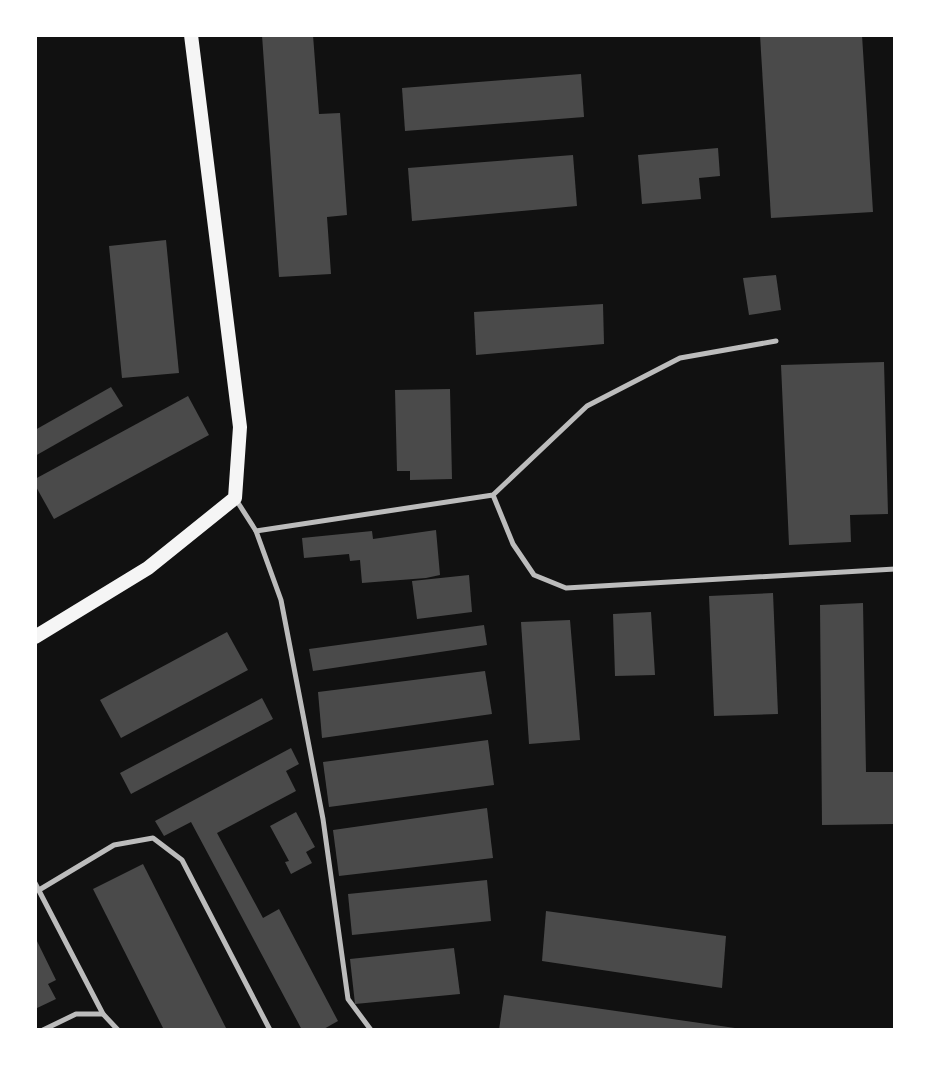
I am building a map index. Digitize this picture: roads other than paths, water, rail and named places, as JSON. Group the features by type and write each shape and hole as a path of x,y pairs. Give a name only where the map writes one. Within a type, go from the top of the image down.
{"main road":[{"path":"35,637 148,568 235,498 240,427 191,35"}],"lane":[{"path":"256,531 493,495 587,407 680,359 776,341"},
{"path":"493,495 513,544 534,575 565,588 895,569"},
{"path":"235,498 256,531 281,600 323,819 348,999 371,1030"},
{"path":"39,890 114,845 153,838 181,860 270,1030"},
{"path":"35,883 103,1014 118,1030"},
{"path":"43,1030 76,1014 103,1014"}]}
